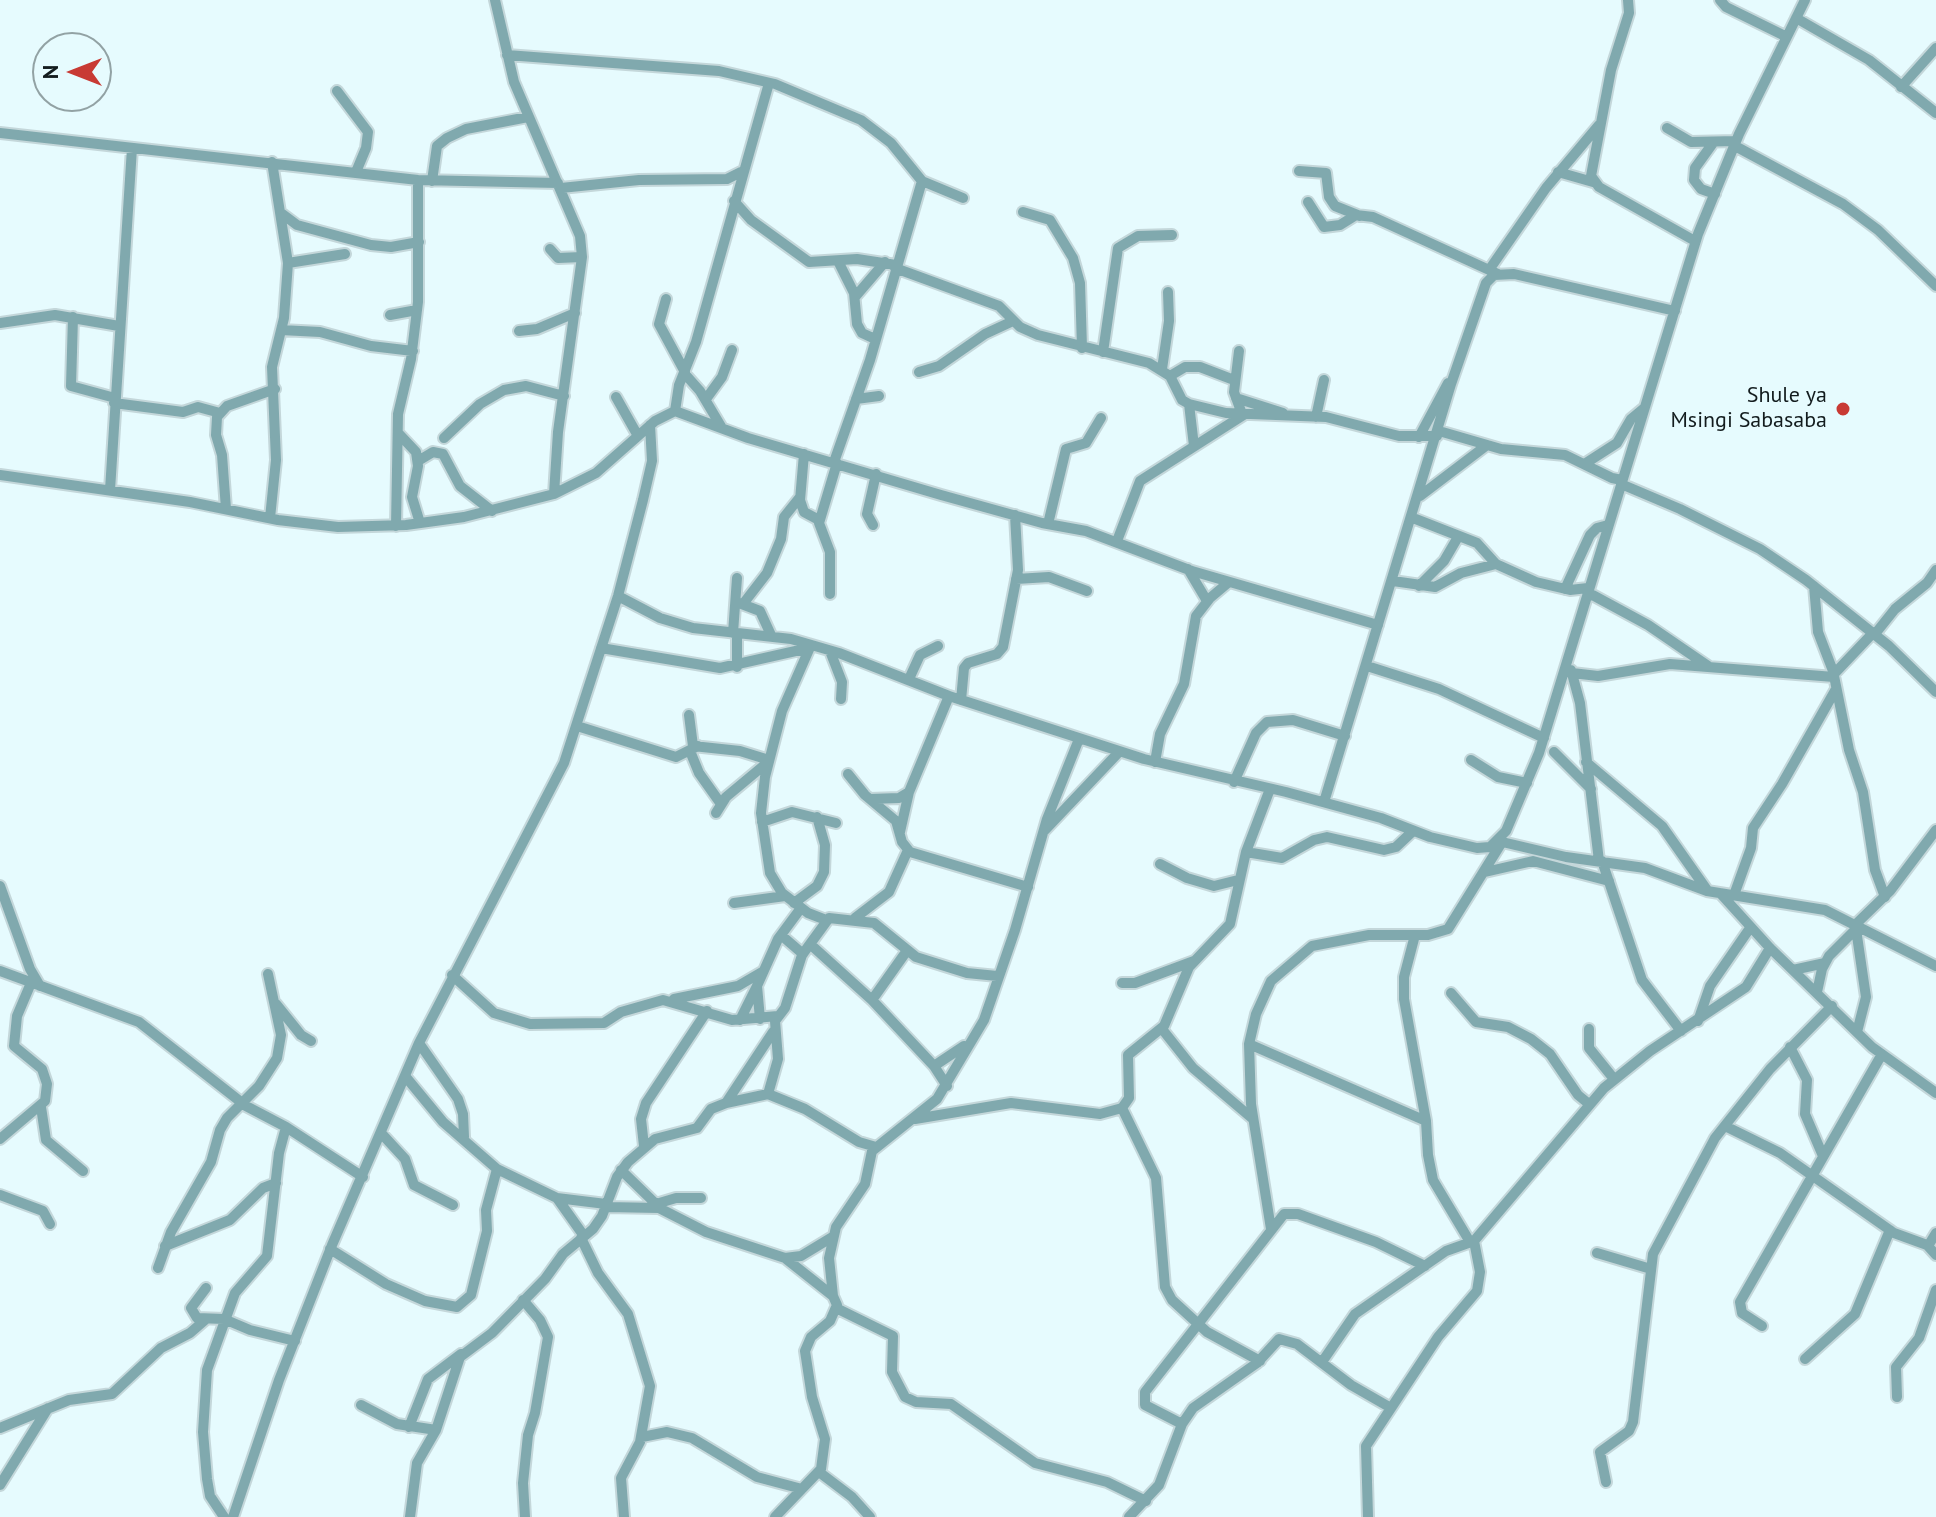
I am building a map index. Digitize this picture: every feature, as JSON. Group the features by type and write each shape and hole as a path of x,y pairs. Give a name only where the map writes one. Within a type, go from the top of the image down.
{"street":[{"path":"495,0 507,55 528,117 580,236 582,257 554,494"},
{"path":"1593,182 1590,166 1611,70 1629,13 1628,0"},
{"path":"1720,0 1726,7 1785,36"},
{"path":"1271,1229 1254,1120 1249,1044 1256,1014 1271,981 1300,953 1312,946 1346,938 1439,932 1453,924 1485,872 1543,741 1695,241 1785,36 1805,0"},
{"path":"1796,18 1869,60 1936,113"},
{"path":"1901,87 1936,48"},
{"path":"507,55 719,71 769,83 861,120 891,143 922,181 963,198"},
{"path":"0,475 338,527 396,526 492,511 554,494 596,473 650,425 675,411 769,83"},
{"path":"337,91 368,132 363,158 356,172"},
{"path":"432,181 437,146 447,138 466,129 528,117"},
{"path":"1324,802 1420,496 1453,377 1486,283 1558,172 1601,123"},
{"path":"1667,128 1691,142 1736,144 1843,204 1878,230 1936,286"},
{"path":"0,133 432,181 560,186 639,180 727,179 741,172"},
{"path":"1713,143 1695,168 1694,180 1701,189 1715,194"},
{"path":"110,490 132,148"},
{"path":"270,518 276,460 272,367 281,330 288,263 272,162"},
{"path":"1299,171 1326,173 1329,197 1335,206 1391,223 1494,272 1554,280 1675,311"},
{"path":"1558,172 1593,182 1695,241"},
{"path":"396,526 398,414 413,351 417,310 418,180"},
{"path":"830,594 830,552 822,537 819,520 875,339 892,265 922,181"},
{"path":"734,201 751,220 800,257 820,263 838,261 892,265 999,306 1013,321 1038,335 1166,373 1185,367 1200,367 1234,380"},
{"path":"1308,202 1324,227 1331,228 1360,216"},
{"path":"1023,212 1050,220 1073,258 1080,283 1082,348"},
{"path":"281,213 297,225 371,245 391,247 419,242"},
{"path":"1103,352 1118,248 1138,236 1172,235"},
{"path":"550,249 558,258 582,257"},
{"path":"288,263 345,254"},
{"path":"838,261 855,297 857,324 862,333 875,339"},
{"path":"855,297 892,265"},
{"path":"1168,292 1166,373 1182,400 1189,404 1244,414 1341,420 1399,436 1419,437 1438,433 1518,452 1565,455 1586,463 1760,549 1874,633 1922,675 1936,692"},
{"path":"666,299 659,324 684,372 706,399 722,428"},
{"path":"390,315 417,310"},
{"path":"519,331 537,329 575,313"},
{"path":"0,323 55,315 119,326"},
{"path":"73,317 70,383 77,390 114,401 183,412 198,407 220,413"},
{"path":"919,372 939,366 998,326 1013,321"},
{"path":"281,330 320,332 371,346 413,351"},
{"path":"706,399 722,377 732,350"},
{"path":"1239,351 1234,380 1236,398 1244,414"},
{"path":"1419,437 1444,388 1453,377"},
{"path":"1316,417 1324,380"},
{"path":"444,438 480,404 504,390 526,386 564,396"},
{"path":"226,509 222,455 216,435 220,413 227,406 275,389"},
{"path":"856,399 879,396"},
{"path":"616,397 638,436"},
{"path":"1236,398 1271,407 1287,416"},
{"path":"1189,404 1194,446"},
{"path":"1586,463 1617,443 1631,419 1643,409"},
{"path":"675,411 804,454 1117,541 1188,569 1378,625"},
{"path":"1117,541 1140,481 1244,414"},
{"path":"1048,524 1066,449 1086,443 1101,418"},
{"path":"233,1517 330,1249 419,1043 564,763 618,596 652,461 650,425"},
{"path":"399,434 412,445 418,461 412,497 420,523"},
{"path":"1420,496 1487,445"},
{"path":"418,461 433,452 443,454 460,486 492,511"},
{"path":"804,454 800,497 804,512 819,520"},
{"path":"1606,475 1627,463"},
{"path":"873,525 867,514 876,474"},
{"path":"740,603 767,573 781,539 784,517 800,497"},
{"path":"961,700 964,668 968,663 997,654 1003,647 1020,550 1015,515"},
{"path":"1413,518 1477,543 1496,564 1536,582 1565,589 1588,590 1648,625 1708,666"},
{"path":"1565,589 1590,535 1597,528 1608,525"},
{"path":"1419,586 1444,561 1458,537"},
{"path":"1393,581 1435,587 1461,573 1496,564"},
{"path":"1188,569 1207,601"},
{"path":"1734,895 1751,848 1753,828 1834,680 1895,609 1927,583 1936,570"},
{"path":"1016,579 1049,577 1087,591"},
{"path":"737,578 740,603 735,633 737,667"},
{"path":"1155,762 1160,734 1190,662 1193,626 1207,601 1229,582"},
{"path":"1814,586 1818,632 1834,680 1863,792 1875,870 1885,897"},
{"path":"618,596 660,618 693,628 771,635 830,651 949,696 1119,752 1324,802 1477,848 1500,842 1645,868 1707,891 1825,910 1936,966"},
{"path":"740,603 760,611 771,635"},
{"path":"601,648 678,664 737,667 810,646"},
{"path":"810,646 782,711 769,761 762,822 770,873 793,903 826,920"},
{"path":"909,679 920,655 938,646"},
{"path":"830,651 842,682 841,699"},
{"path":"1568,661 1580,703 1600,861 1642,980 1681,1031"},
{"path":"1572,673 1598,676 1660,664 1708,666 1834,680"},
{"path":"1367,666 1439,689 1543,741 1591,789"},
{"path":"900,832 909,792 949,696"},
{"path":"689,715 690,742 699,773 719,808 769,761"},
{"path":"1234,782 1256,733 1267,722 1293,720 1345,736"},
{"path":"577,726 676,757 694,749 754,753 769,761"},
{"path":"775,1517 819,1472 825,1439 809,1384 805,1345 830,1321 835,1302 829,1258 834,1236 844,1212 865,1184 876,1147 913,1119 947,1086 984,1020 1043,831 1079,739"},
{"path":"1043,831 1119,752"},
{"path":"1554,752 1586,762 1662,826 1707,891"},
{"path":"1471,760 1498,777 1527,783"},
{"path":"848,774 870,799 889,814 908,850 889,892 855,918"},
{"path":"913,1119 1011,1103 1100,1114 1122,1108 1129,1098 1128,1055 1162,1029 1176,1006 1185,975 1196,960 1227,932 1246,852 1270,789"},
{"path":"870,799 899,798 909,792"},
{"path":"762,822 792,812 836,823"},
{"path":"740,1020 793,903 817,886 824,872 825,845 817,817"},
{"path":"1813,988 1822,968 1885,897 1936,830"},
{"path":"1246,852 1282,858 1297,853 1314,840 1327,837 1384,850 1396,847 1413,831"},
{"path":"908,850 1028,887"},
{"path":"1485,872 1522,861 1533,861 1609,881"},
{"path":"1160,864 1187,878 1214,886 1238,880"},
{"path":"0,886 36,984"},
{"path":"1720,893 1750,928 1857,1032 1936,1093"},
{"path":"0,915 4,901"},
{"path":"734,903 793,903"},
{"path":"726,1103 773,1032 778,1016 785,1008 803,954 826,920 834,916 855,918 884,929 906,952 940,966 997,976"},
{"path":"1857,926 1866,997 1857,1032"},
{"path":"1698,1021 1710,986 1750,928"},
{"path":"781,935 803,954"},
{"path":"1368,1517 1366,1446 1438,1337 1477,1291 1480,1272 1472,1242 1433,1180 1426,1121 1404,999 1404,977 1415,935"},
{"path":"810,944 872,1000 934,1066 947,1086"},
{"path":"1322,1362 1350,1318 1454,1247 1472,1242 1589,1104 1614,1079 1746,987 1760,970 1770,948"},
{"path":"872,1000 906,952"},
{"path":"1122,983 1135,983 1196,960"},
{"path":"1760,970 1822,968"},
{"path":"0,971 139,1022 243,1103 363,1177"},
{"path":"452,975 494,1013 530,1024 597,1024 635,1007 744,984 762,972"},
{"path":"158,1268 191,1192 211,1162 220,1130 266,1078 281,1049 268,974"},
{"path":"36,984 17,1016 14,1046 42,1069 47,1084 41,1107 46,1140 83,1171"},
{"path":"757,986 760,1019"},
{"path":"1451,993 1476,1022 1508,1027 1550,1054 1578,1095 1589,1104"},
{"path":"672,1000 740,1020 778,1016"},
{"path":"275,1003 301,1035 311,1041"},
{"path":"1606,1482 1600,1452 1629,1431 1633,1422 1650,1307 1653,1254 1704,1153 1790,1047 1832,1006"},
{"path":"644,1146 641,1119 646,1103 707,1011"},
{"path":"1162,1029 1193,1068 1254,1120"},
{"path":"1589,1029 1589,1048 1614,1079"},
{"path":"768,1094 778,1059 773,1032"},
{"path":"419,1043 458,1099 463,1114 464,1137"},
{"path":"934,1066 969,1043"},
{"path":"1249,1044 1426,1121"},
{"path":"1790,1047 1807,1080 1805,1114 1823,1156"},
{"path":"1762,1326 1742,1313 1740,1302 1882,1054"},
{"path":"405,1076 443,1122 464,1137 497,1169 557,1198 606,1205 657,1206 676,1198 701,1198"},
{"path":"409,1427 428,1379 492,1333 593,1229 621,1170 644,1146 662,1135 697,1128 711,1109 726,1103 768,1094 805,1109 859,1142 876,1147"},
{"path":"0,1139 41,1107"},
{"path":"1122,1108 1156,1178 1161,1199 1161,1272 1172,1300 1199,1325 1260,1361"},
{"path":"1725,1126 1813,1174 1890,1230 1928,1246 1936,1255"},
{"path":"224,1517 210,1496 203,1432 207,1370 235,1293 267,1256 286,1127"},
{"path":"381,1133 405,1159 414,1185 453,1205"},
{"path":"330,1249 386,1284 425,1301 457,1307 471,1295 487,1231 486,1210 497,1169"},
{"path":"621,1170 657,1206 706,1232 785,1258 835,1302 893,1336 892,1372 903,1394 911,1401 951,1404 1035,1463 1107,1482 1146,1501"},
{"path":"165,1246 224,1223 263,1188 276,1183"},
{"path":"0,1195 43,1211 50,1224"},
{"path":"557,1198 582,1237 598,1273 611,1287 631,1323 632,1337 650,1386 642,1437 621,1478 624,1517"},
{"path":"1182,1424 1145,1405 1142,1398 1160,1368 1199,1325 1284,1214 1298,1214 1376,1242 1425,1266"},
{"path":"1805,1359 1860,1307 1890,1230"},
{"path":"1928,1246 1936,1233"},
{"path":"785,1258 801,1256 834,1236"},
{"path":"1454,1247 1476,1260"},
{"path":"1597,1253 1651,1269"},
{"path":"206,1288 191,1308 193,1315 205,1320 224,1319 250,1330 295,1341"},
{"path":"1897,1397 1896,1367 1919,1338 1936,1290"},
{"path":"523,1300 540,1320 548,1337 535,1413 528,1435 523,1483 525,1517"},
{"path":"0,1428 69,1400 112,1394 161,1348 190,1333 205,1320"},
{"path":"1129,1517 1159,1485 1182,1424 1193,1408 1260,1361 1277,1340 1284,1339 1391,1408"},
{"path":"410,1517 417,1463 436,1430 456,1365 465,1351"},
{"path":"361,1405 409,1427 436,1430"},
{"path":"0,1485 48,1407"},
{"path":"642,1437 667,1432 692,1438 757,1477 802,1489"},
{"path":"819,1472 852,1497 870,1517"}],"place":[{"name":"Shule ya Msingi Sabasaba","path":"1843,409"}]}
